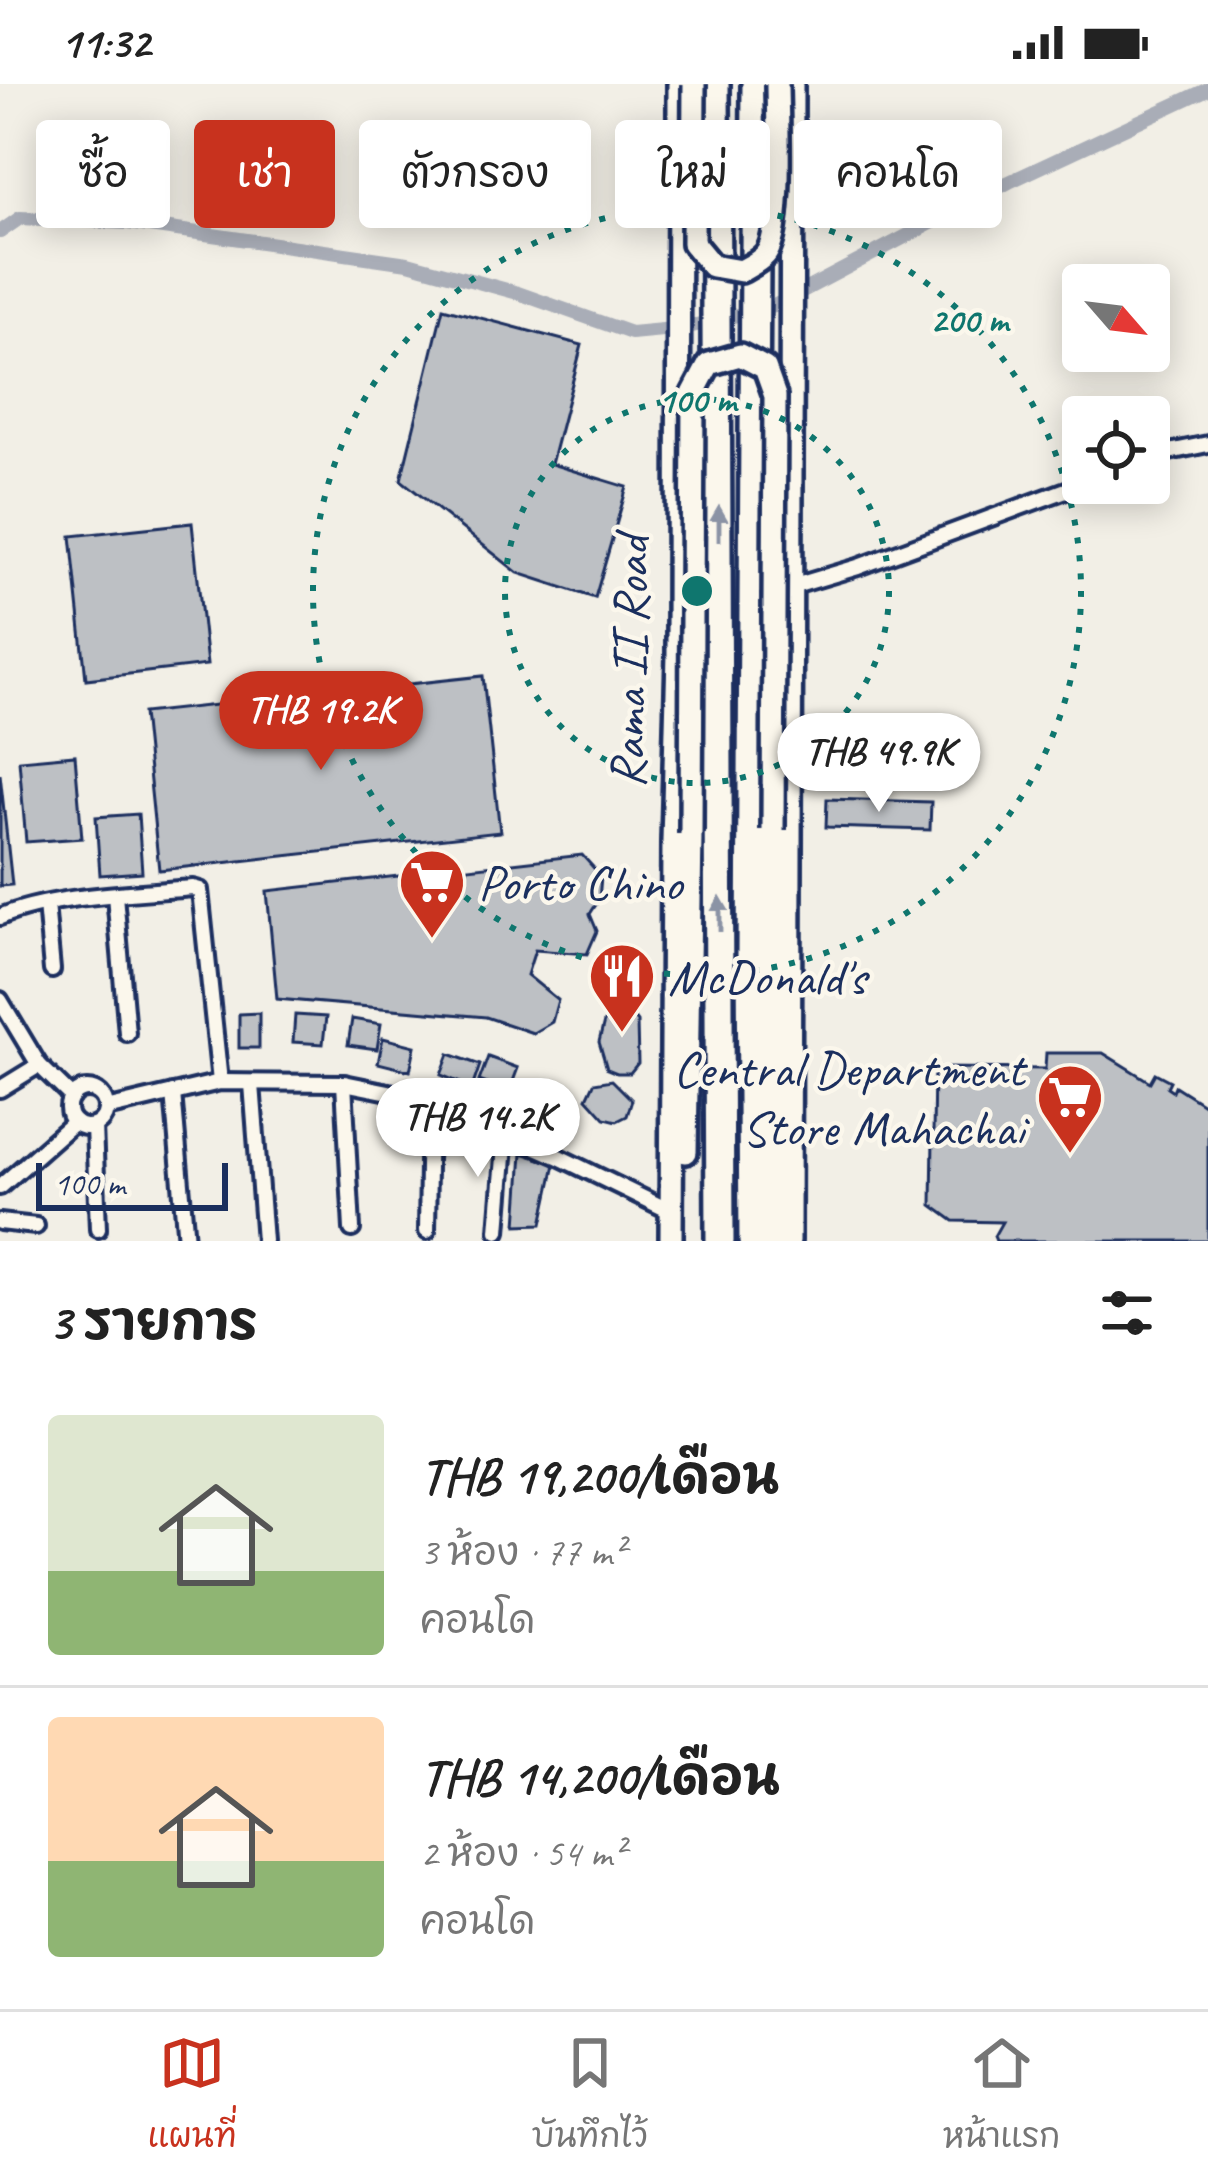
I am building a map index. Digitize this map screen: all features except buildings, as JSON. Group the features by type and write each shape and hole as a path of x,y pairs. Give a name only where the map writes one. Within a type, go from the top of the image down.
{"highway":[{"name":"Rama II Road","path":"715,84 720,1241"},
{"path":"753,1241 756,84"}],"main road":[{"name":"Rama II Road","path":"671,1241 679,84"},
{"path":"694,84 693,243 712,266 741,271 766,254 773,239 777,84"},
{"path":"789,1241 792,84"},
{"path":"671,1241 686,1158 693,394 709,364 740,355 765,368 775,396 772,1241"}],"street":[{"path":"1170,452 1208,444"},
{"path":"791,587 1062,492"},
{"path":"0,917 46,904 200,890 220,1082"},
{"path":"115,895 127,1034"},
{"path":"46,904 52,970"},
{"path":"0,1002 39,1065 72,1097"},
{"path":"0,1089 39,1065"},
{"path":"106,1109 220,1082 344,1083 430,1100 672,1212"},
{"path":"344,1083 352,1229"},
{"path":"252,1084 264,1241"},
{"path":"81,1090 93,1090 103,1098 102,1119 94,1126 74,1122 69,1113 72,1097 81,1090"},
{"path":"173,1093 186,1241"},
{"path":"427,1231 430,1100"},
{"path":"0,1187 74,1122"},
{"path":"94,1126 98,1229"},
{"path":"498,1231 506,1132"},
{"path":"0,1222 36,1226"}],"waterway":[{"path":"0,232 20,218 128,223 408,263 518,293 631,333 684,328 774,306 1009,182 1208,89"}],"place":[{"name":"Porto Chino","path":"432,941"},
{"name":"McDonald's","path":"622,1035"},
{"name":"Central Department Store Mahachai","path":"1070,1156"}]}
